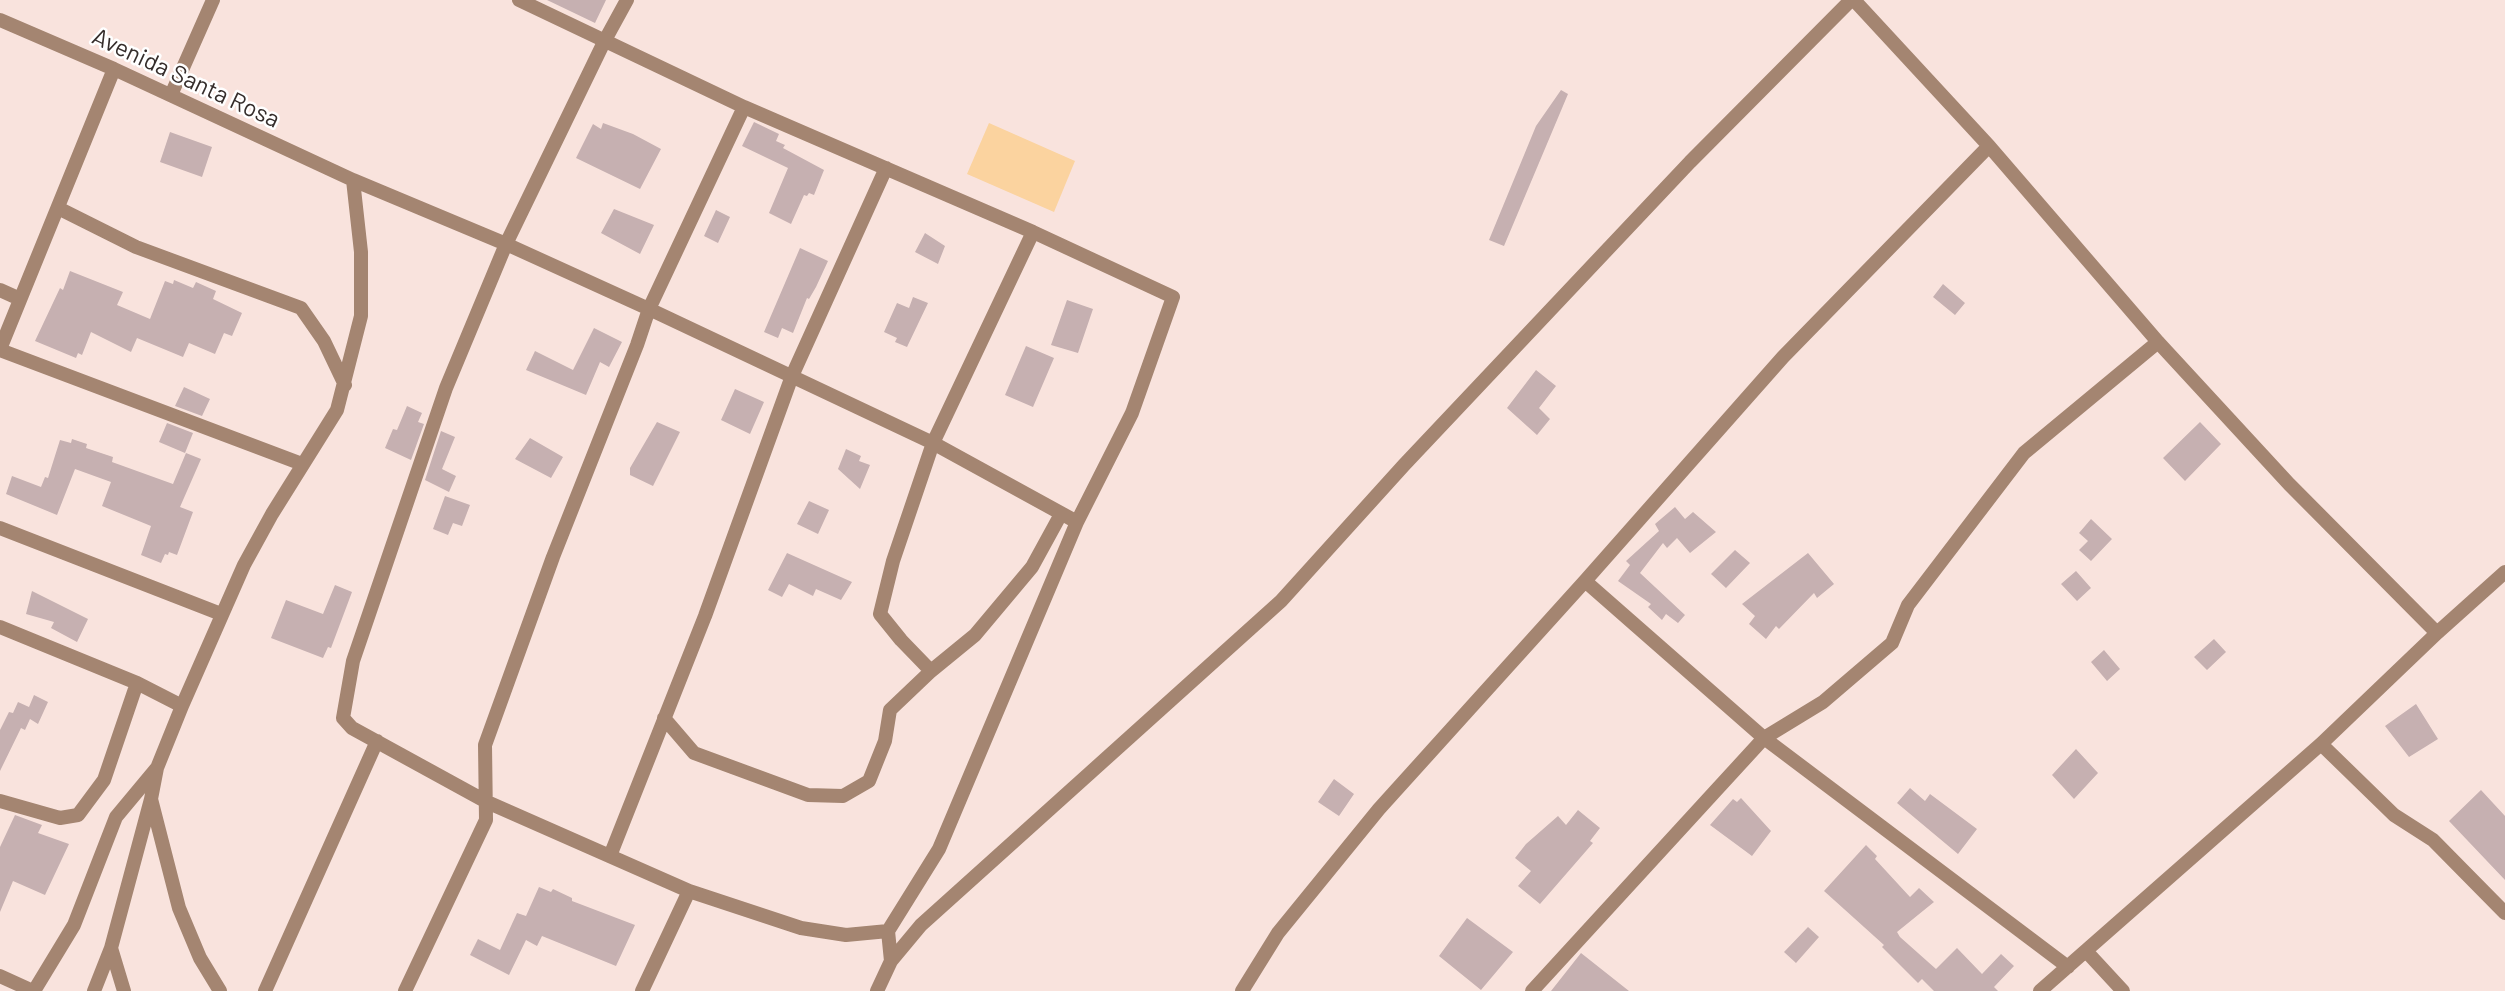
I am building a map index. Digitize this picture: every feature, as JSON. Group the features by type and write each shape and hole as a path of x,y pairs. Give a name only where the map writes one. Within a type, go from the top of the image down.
{"street":[{"path":"171,94 213,0"},
{"path":"519,0 744,107 1033,232 1174,297 1132,413 1077,522 939,849 888,931 891,961"},
{"path":"627,0 604,41 506,244 446,388 354,661 343,718 352,728 487,802 689,891 801,928 846,935 888,931"},
{"path":"877,991 891,961 921,925 1281,601 1404,465 1690,162 1852,0 1989,146 2158,342 2289,484 2437,632"},
{"name":"Avenida Santa Rosa","path":"0,20 171,94 353,180 506,244 649,309 933,443 1077,522"},
{"path":"114,69 0,349 302,464"},
{"path":"405,991 486,820 485,745 553,556 649,309 744,107"},
{"path":"1242,991 1278,933 1379,809 1783,357 1989,146"},
{"path":"610,856 705,616 792,376 886,168"},
{"path":"94,991 111,948 157,768 182,706 244,565 302,464 337,410 345,385 361,317 361,252 353,180"},
{"path":"58,208 136,247 301,308 324,341 345,385"},
{"path":"931,671 880,614 893,561 933,443 1033,232"},
{"path":"0,290 20,299"},
{"path":"1531,991 1764,738 1824,702 1892,643 1908,605 2024,453 2158,342"},
{"path":"664,718 694,753 808,795 842,796 869,781 885,741 890,710 931,671 975,635 1032,568 1061,514"},
{"path":"0,528 221,614"},
{"path":"2040,991 2321,744 2437,632 2505,572"},
{"path":"1585,581 1764,738 2068,967"},
{"path":"0,627 137,683 182,706"},
{"path":"0,801 60,818 78,815 104,780 137,683"},
{"path":"265,991 377,741"},
{"path":"2321,744 2395,815 2433,840 2505,913"},
{"path":"0,976 34,991 74,925 116,817 157,768"},
{"path":"151,799 179,908 200,958 220,991"},
{"path":"642,991 689,891"},
{"path":"111,948 124,991"},
{"path":"2086,951 2123,991"}],"shaded area":[{"path":"989,123 1075,161 1054,212 967,174"}],"building":[{"path":"547,0 606,0 595,23"},
{"path":"1561,90 1568,94 1504,246 1489,240 1536,126"},
{"path":"754,122 779,134 776,141 785,145 783,148 824,170 814,195 804,195 791,224 769,213 788,168 742,146"},
{"path":"603,123 633,134 661,149 640,189 576,158 593,124 601,129"},
{"path":"170,132 212,147 202,177 160,162"},
{"path":"614,209 654,225 640,254 601,233"},
{"path":"716,210 730,217 718,243 704,236"},
{"path":"925,233 945,246 938,264 915,252"},
{"path":"800,248 828,261 816,287 809,299 807,298 793,333 782,328 778,338 764,332"},
{"path":"70,271 123,292 117,305 150,319 165,281 173,284 174,280 193,288 196,282 216,291 213,299 242,313 232,336 224,333 215,354 189,343 183,357 137,338 131,352 91,332 82,355 78,353 76,358 35,341 60,288 63,290"},
{"path":"1943,284 1965,303 1955,315 1933,297"},
{"path":"913,297 928,303 907,347 895,342 897,338 884,332 897,303 909,308"},
{"path":"1067,300 1093,309 1078,353 1051,345"},
{"path":"594,328 622,342 609,367 600,362 586,395 526,370 535,351 573,370"},
{"path":"1026,346 1054,358 1033,407 1005,395"},
{"path":"1536,370 1556,386 1539,408 1550,419 1537,435 1507,408"},
{"path":"184,387 210,399 202,416 175,406"},
{"path":"735,389 764,402 750,434 721,420"},
{"path":"407,406 422,413 418,422 424,424 411,460 385,448 393,429 397,430"},
{"path":"657,422 680,432 653,486 630,475 630,468"},
{"path":"2200,422 2221,444 2185,481 2163,458"},
{"path":"167,423 193,433 185,453 159,442"},
{"path":"441,431 455,437 442,469 456,476 449,492 425,480"},
{"path":"530,438 563,457 551,478 515,459"},
{"path":"72,439 87,444 86,448 113,457 112,462 173,484 186,453 201,459 180,507 193,512 177,555 169,552 168,555 165,554 161,563 141,555 151,526 102,506 111,482 75,469 57,515 6,494 12,476 41,487 45,477 48,478 60,440 71,443"},
{"path":"846,449 861,456 859,461 870,465 860,489 838,469"},
{"path":"445,496 470,505 462,526 453,523 448,535 433,529"},
{"path":"809,501 829,510 818,534 797,524"},
{"path":"1675,507 1685,519 1693,512 1716,532 1690,553 1677,538 1667,548 1663,543 1640,573 1685,615 1678,623 1666,614 1662,620 1648,607 1651,604 1618,581 1630,565 1626,561 1659,531 1655,524"},
{"path":"2091,519 2112,539 2091,561 2079,550 2088,541 2079,533"},
{"path":"1735,550 1750,563 1726,588 1711,574"},
{"path":"787,553 852,582 841,600 816,589 813,596 789,584 782,597 768,590"},
{"path":"1808,553 1834,584 1817,598 1814,593 1779,629 1776,626 1766,639 1749,624 1755,616 1742,604"},
{"path":"2076,571 2091,588 2077,601 2061,584"},
{"path":"335,585 352,592 331,648 328,647 323,658 271,638 286,600 323,614"},
{"path":"32,591 88,619 77,642 51,628 54,622 26,614"},
{"path":"2214,639 2226,652 2207,670 2194,657"},
{"path":"2104,650 2120,669 2107,681 2091,662"},
{"path":"34,695 48,702 38,724 30,719 25,730 21,728 0,771 0,730 9,712 13,713 18,702 29,707"},
{"path":"2416,704 2438,739 2409,757 2385,726"},
{"path":"2076,749 2098,773 2074,799 2052,775"},
{"path":"1334,779 1354,794 1339,816 1318,802"},
{"path":"1910,788 1925,801 1930,794 1977,829 1958,854 1897,803"},
{"path":"2481,790 2505,816 2505,880 2449,821"},
{"path":"1741,798 1771,831 1752,856 1710,825 1733,799 1737,802"},
{"path":"1578,810 1600,828 1590,841 1593,843 1540,904 1518,886 1531,871 1515,858 1526,844 1558,816 1566,825"},
{"path":"15,815 42,825 38,833 69,844 45,895 13,881 0,912 0,847"},
{"path":"1866,845 1877,856 1875,859 1910,897 1919,888 1934,902 1897,932 1900,937 1936,969 1957,948 1982,974 2001,954 2014,966 1994,987 1998,991 1934,991 1922,979 1918,983 1882,947 1884,945 1824,891"},
{"path":"539,887 551,892 553,889 572,898 572,901 635,925 616,966 542,936 537,946 526,940 509,975 470,955 478,939 500,950 517,913 526,916"},
{"path":"1467,918 1513,952 1481,990 1439,956"},
{"path":"1808,927 1819,937 1796,963 1784,952"},
{"path":"1581,953 1629,991 1551,991"}]}
